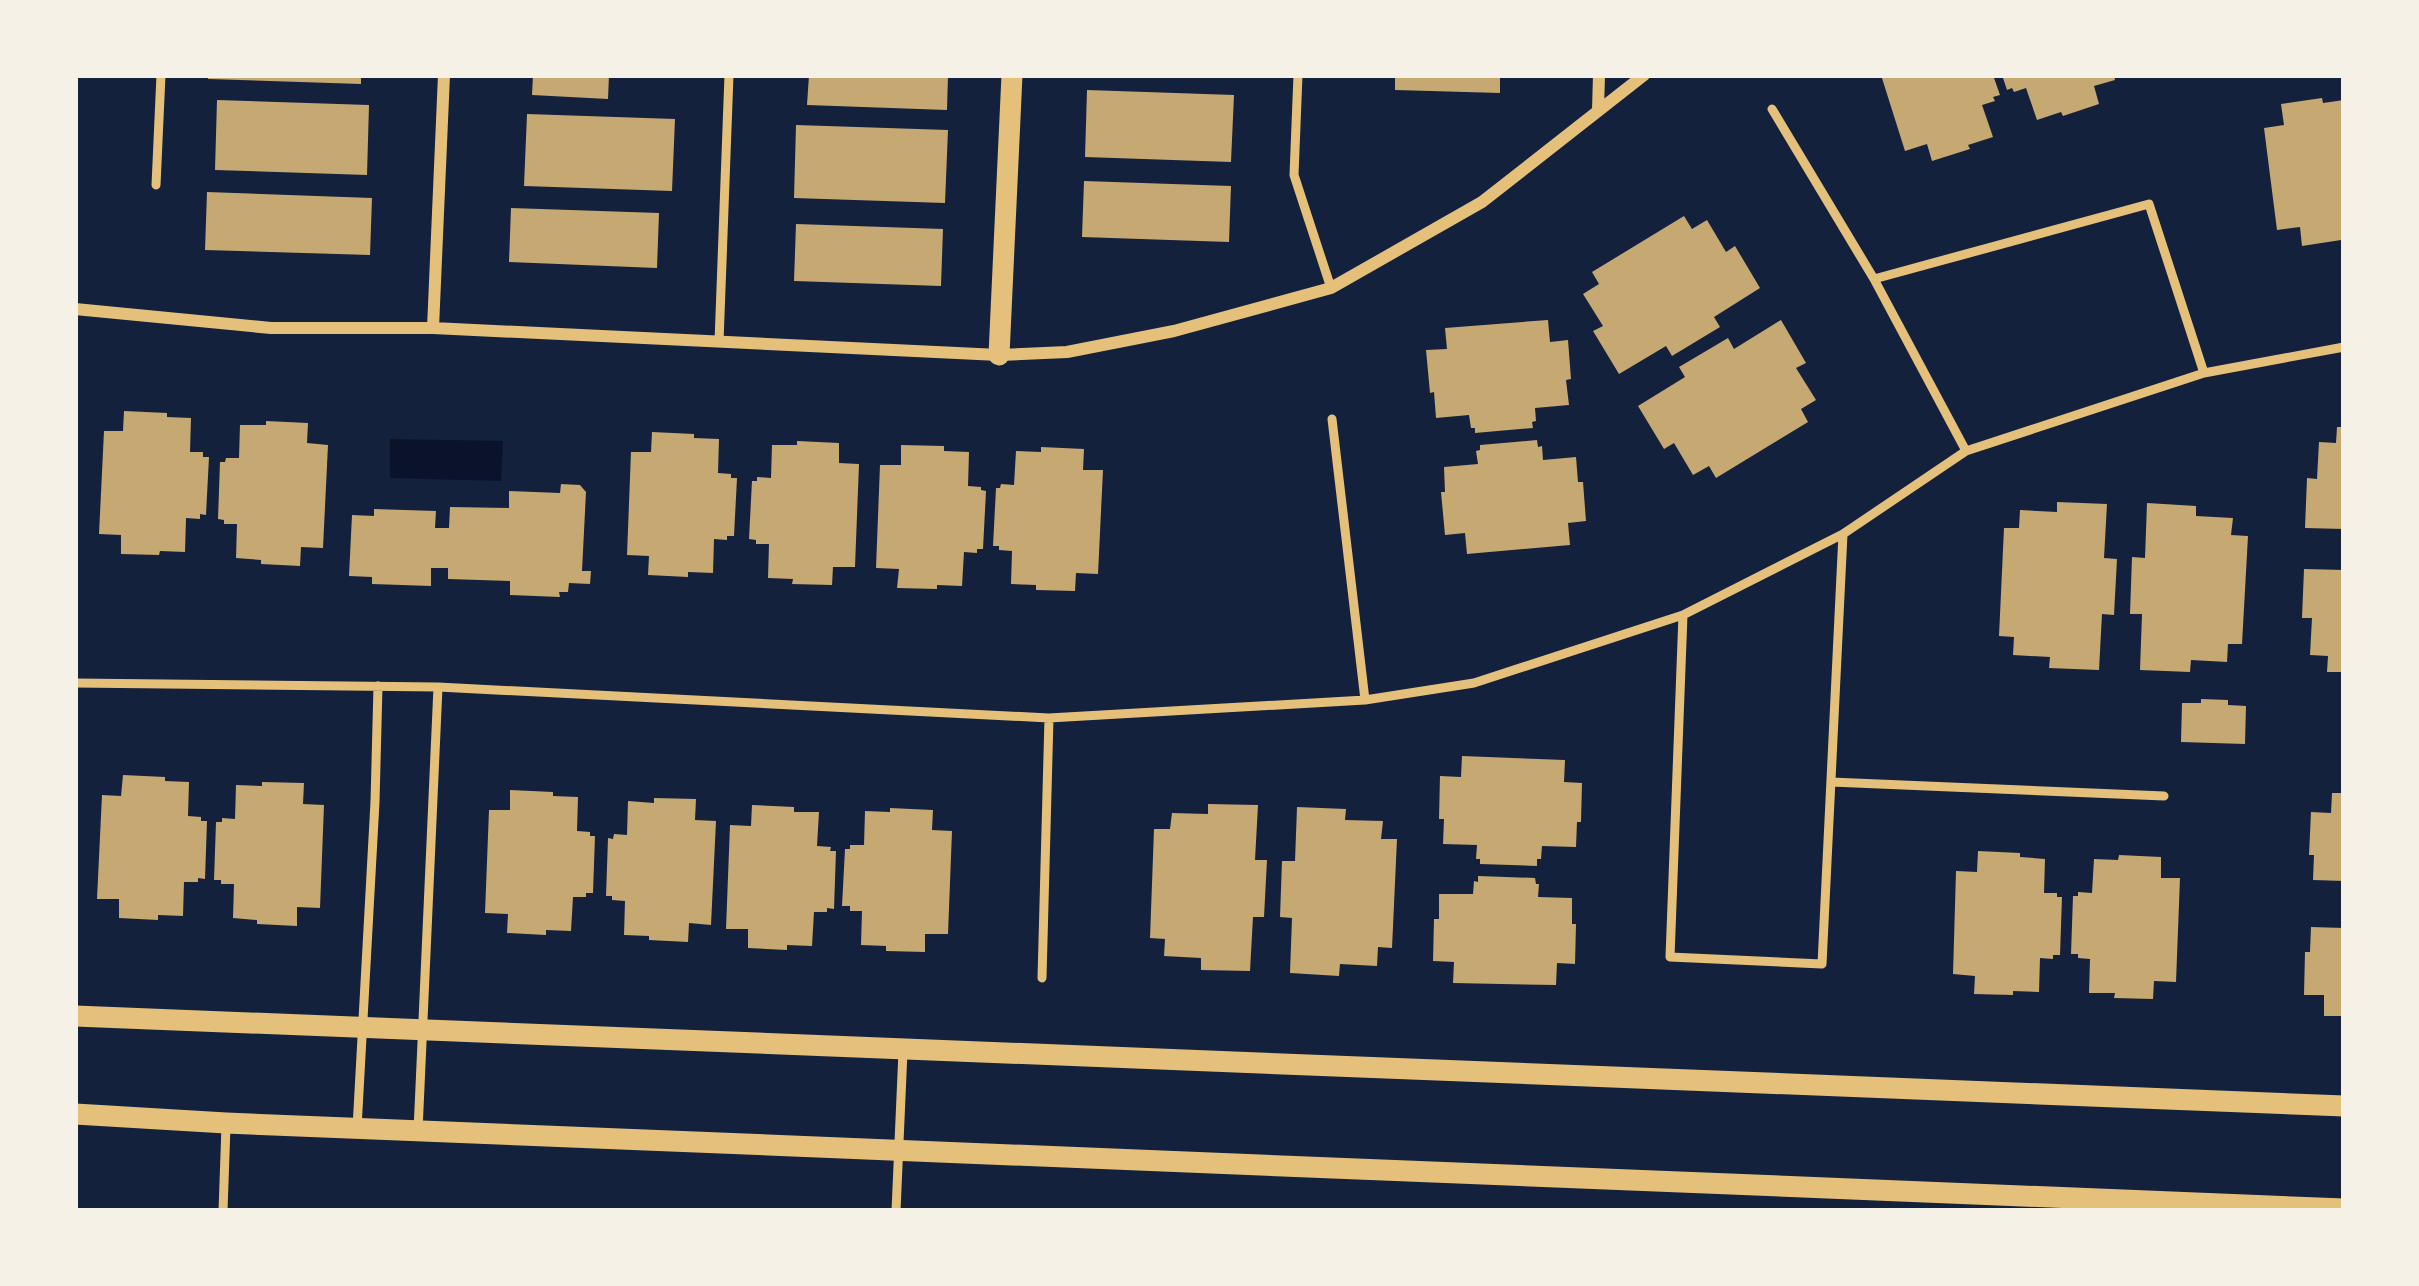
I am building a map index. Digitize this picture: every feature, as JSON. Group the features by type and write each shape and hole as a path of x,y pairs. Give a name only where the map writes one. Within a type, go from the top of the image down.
{"street":[{"path":"433,328 443,75"},
{"path":"999,356 1012,75"},
{"path":"1598,110 1599,75"},
{"path":"75,309 272,328 433,328 999,356 1067,352 1174,331 1331,288 1482,202 1644,75"},
{"path":"75,1016 2344,1106"},
{"path":"75,1114 2344,1209"}],"lane":[{"path":"156,185 160,75"},
{"path":"719,342 729,75"},
{"path":"1298,75 1294,175 1331,288"},
{"path":"1772,109 1874,280 1966,451"},
{"path":"1874,280 2149,204 2204,373"},
{"path":"75,683 438,687 1049,718 1364,700 1474,683 1683,615 1843,534 1966,451 2204,373 2344,347"},
{"path":"1332,419 1364,700"},
{"path":"1683,615 1670,957 1822,964 1843,534"},
{"path":"356,1128 378,686"},
{"path":"418,1131 438,687"},
{"path":"1042,978 1049,718"},
{"path":"1831,782 2164,796"},
{"path":"896,1211 903,1051"},
{"path":"223,1211 226,1123"}],"water":[{"path":"390,439 503,441 501,481 390,478"}],"building":[{"path":"208,75 361,75 361,84 208,79"},
{"path":"533,75 609,75 608,99 532,95"},
{"path":"809,75 948,75 947,110 807,105"},
{"path":"1395,75 1500,75 1500,93 1395,90"},
{"path":"1881,75 1993,75 2000,95 1982,105 1993,137 1932,161 1927,144 1905,151"},
{"path":"2002,75 2114,75 2115,80 2094,86 2099,104 2037,120 2026,88 2007,90"},
{"path":"1087,90 1234,95 1231,162 1085,157"},
{"path":"2322,98 2323,103 2344,100 2344,236 2302,246 2300,227 2277,230 2264,128 2284,125 2281,104"},
{"path":"217,100 369,105 367,175 215,170"},
{"path":"527,114 675,119 672,191 524,186"},
{"path":"796,125 948,130 945,203 794,198"},
{"path":"1084,181 1231,186 1229,242 1082,237"},
{"path":"207,192 372,198 370,255 205,250"},
{"path":"511,208 659,213 657,268 509,262"},
{"path":"1684,216 1692,229 1707,220 1726,252 1735,246 1760,288 1714,317 1720,327 1672,356 1666,346 1619,374 1593,331 1603,326 1583,294 1599,284 1592,272"},
{"path":"796,224 943,229 941,286 794,281"},
{"path":"1548,320 1550,342 1568,340 1569,405 1535,408 1533,428 1475,433 1469,415 1436,418 1426,350 1447,349 1445,328"},
{"path":"1781,320 1806,363 1796,368 1816,400 1801,409 1808,422 1716,478 1709,466 1693,475 1674,443 1664,449 1638,406 1685,377 1679,367 1728,338 1734,349"},
{"path":"124,411 191,418 190,452 209,457 206,515 186,518 185,552 121,554 121,535 99,534 104,431 123,431"},
{"path":"266,421 308,423 307,443 328,445 323,548 301,547 300,566 236,558 237,524 218,519 220,462 239,458 240,425 266,425"},
{"path":"2337,427 2344,427 2344,529 2305,528 2307,478 2317,479 2319,442 2336,443"},
{"path":"652,432 719,439 718,473 737,478 734,536 714,539 713,573 648,575 649,556 627,555 631,452 651,452"},
{"path":"1537,440 1543,460 1576,457 1586,521 1568,523 1570,545 1467,554 1465,533 1445,535 1444,467 1478,464 1480,445"},
{"path":"797,441 839,443 839,463 859,464 855,567 833,567 832,585 768,578 769,544 749,539 752,481 771,478 772,445 797,445"},
{"path":"901,445 969,452 968,486 986,491 983,549 964,552 962,586 897,588 899,569 876,568 880,465 901,465"},
{"path":"1041,447 1084,449 1083,470 1103,470 1098,574 1076,573 1075,591 1011,584 1012,551 993,546 996,488 1014,485 1016,451 1041,452"},
{"path":"561,484 580,485 586,492 582,571 591,571 590,584 569,583 568,592 559,592 560,597 510,595 510,581 448,579 448,568 431,568 431,586 372,584 372,577 349,576 352,515 374,516 374,509 436,511 435,528 449,528 450,507 509,508 509,491 560,493"},
{"path":"2057,502 2107,504 2104,558 2117,559 2114,615 2102,614 2099,670 2049,668 2050,657 2013,655 2014,637 1999,636 2004,528 2019,528 2020,510 2057,512"},
{"path":"2147,503 2196,506 2196,516 2233,518 2231,535 2248,536 2242,644 2228,644 2227,662 2191,660 2190,672 2140,670 2142,614 2130,614 2132,557 2145,558"},
{"path":"2304,569 2344,570 2344,672 2327,672 2328,656 2310,655 2312,618 2302,618"},
{"path":"2201,699 2246,706 2245,744 2181,742 2182,703 2201,703"},
{"path":"1462,756 1565,760 1564,782 1582,783 1576,847 1542,846 1537,866 1480,864 1477,845 1443,844 1440,776 1461,777"},
{"path":"123,775 189,782 188,816 207,821 205,879 184,882 183,916 119,918 119,899 97,899 102,795 121,796"},
{"path":"262,782 304,783 303,804 324,805 320,908 297,907 297,926 233,918 234,884 214,880 216,822 235,819 236,785 262,786"},
{"path":"510,790 578,797 577,831 595,836 593,893 573,897 571,931 507,933 508,914 485,913 489,810 510,810"},
{"path":"2332,793 2344,793 2344,881 2313,880 2311,812 2331,813"},
{"path":"654,798 696,799 695,820 716,821 711,925 689,923 688,942 624,935 625,901 606,896 608,838 627,835 628,801 654,803"},
{"path":"1208,804 1258,805 1255,860 1267,860 1264,917 1253,917 1250,971 1201,970 1201,958 1164,956 1165,939 1150,938 1154,829 1170,829 1172,813 1208,814"},
{"path":"752,805 819,812 817,846 836,851 834,909 814,912 812,946 748,948 748,929 726,929 730,825 751,826"},
{"path":"1297,807 1346,809 1345,820 1383,821 1381,839 1397,839 1392,948 1378,947 1377,966 1340,964 1339,976 1290,973 1292,918 1280,917 1282,861 1295,861"},
{"path":"890,808 933,810 932,830 952,831 948,934 925,934 925,952 861,945 862,911 842,906 845,849 864,845 865,811 890,812"},
{"path":"1978,851 2045,859 2044,893 2062,897 2060,955 2040,958 2039,992 1974,994 1975,976 1953,974 1956,871 1977,872"},
{"path":"2119,855 2161,857 2161,878 2180,878 2176,982 2154,981 2153,999 2089,993 2090,959 2071,954 2073,896 2092,893 2094,859 2118,860"},
{"path":"1478,876 1535,878 1538,897 1572,898 1575,964 1557,963 1556,985 1453,983 1454,962 1433,961 1439,894 1473,894"},
{"path":"2311,927 2344,928 2344,1016 2324,1016 2324,995 2304,995"}]}
